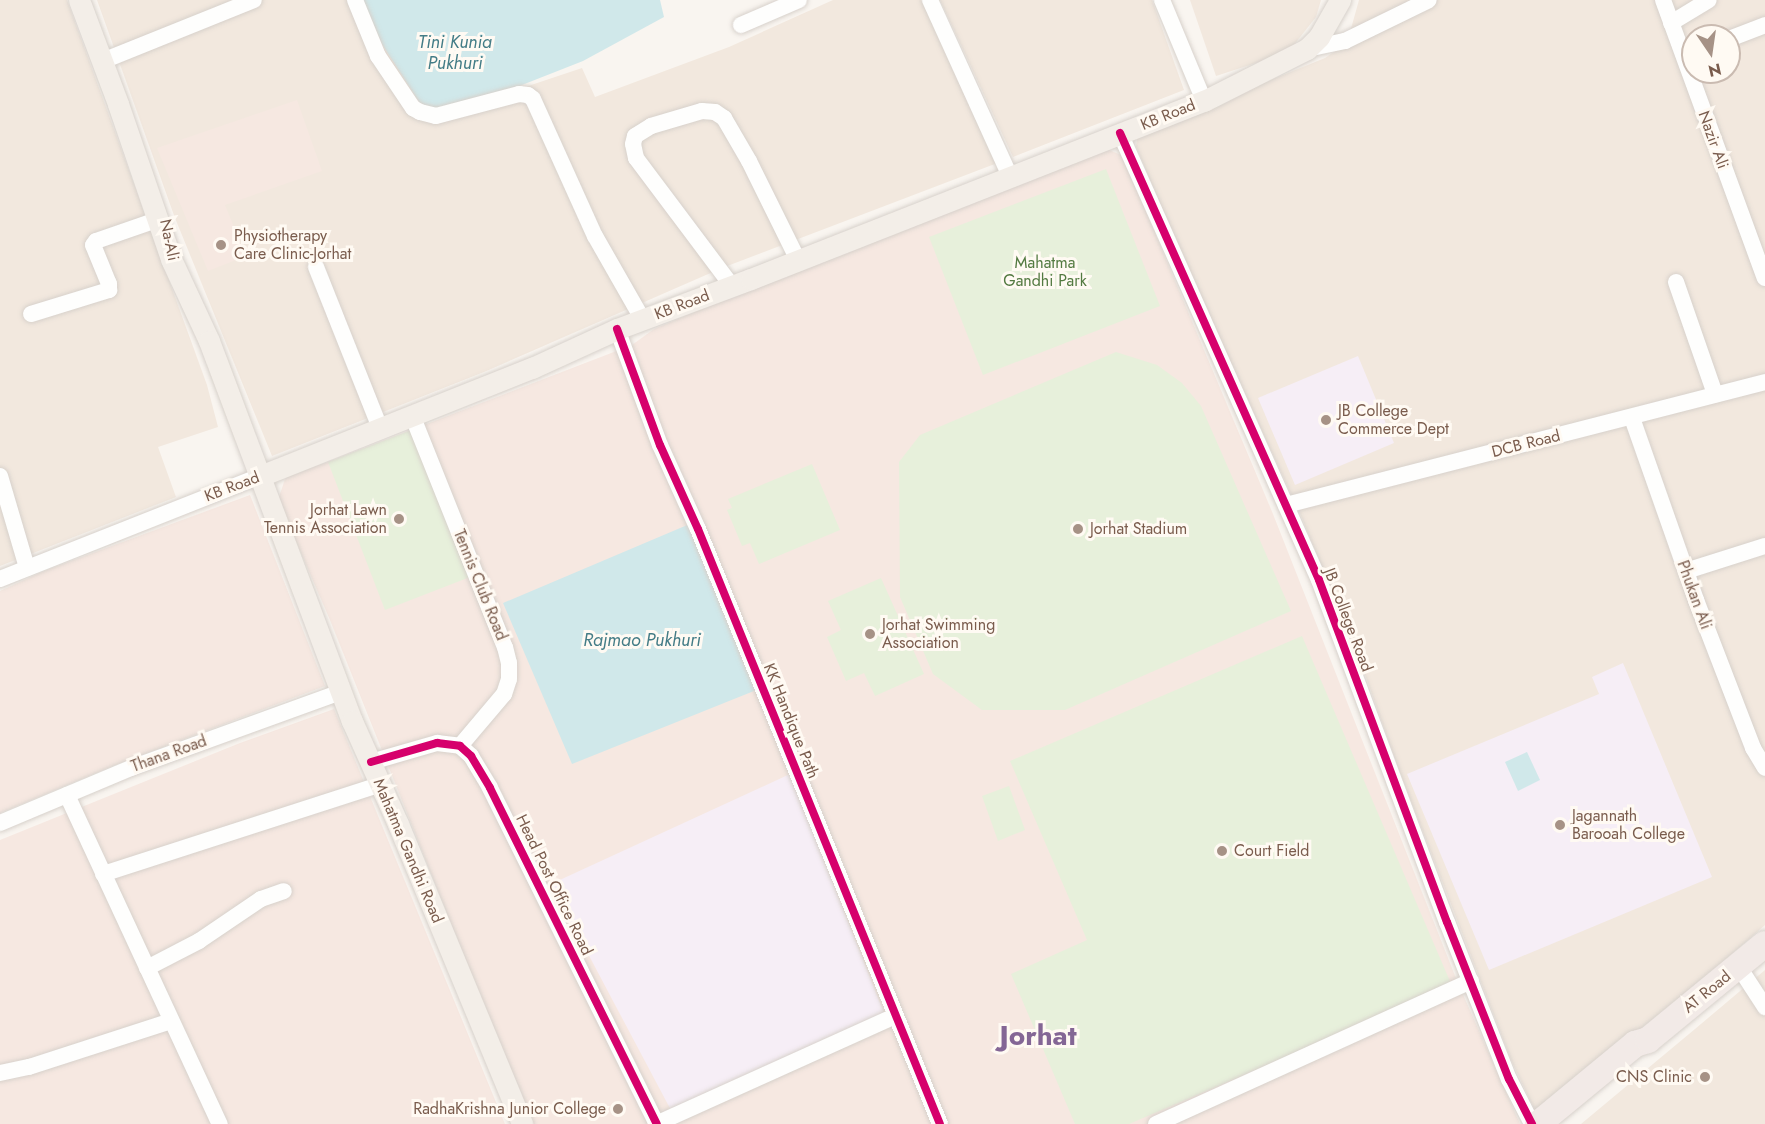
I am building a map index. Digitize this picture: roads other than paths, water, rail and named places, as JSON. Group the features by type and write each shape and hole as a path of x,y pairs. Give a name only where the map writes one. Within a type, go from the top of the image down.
{"highway":[{"name":"AT Road","path":"1538,1124 1635,1044 1648,1040 1765,944"},
{"name":"AT Road","path":"1554,1124 1642,1052 1648,1040"}],"main road":[{"path":"70,0 163,255 170,255 79,0"},
{"name":"Na-Ali","path":"87,0 110,58 166,220 174,249 170,255 208,341 260,476"},
{"name":"KB Road","path":"260,476 531,368 617,329 1204,101 1307,49 1318,37 1340,0"},
{"name":"Mahatma Gandhi Road","path":"260,476 341,692 522,1124"}],"street":[{"path":"110,58 254,0"},
{"path":"355,0 378,56 413,108 420,112 436,116 519,94 528,95 533,99 595,236 643,320"},
{"path":"741,25 799,0"},
{"path":"930,0 1010,176"},
{"path":"1162,0 1204,101"},
{"path":"1307,49 1345,41 1429,0"},
{"name":"Nazir Ali","path":"1663,0 1671,23 1681,41"},
{"path":"1671,23 1710,0"},
{"path":"1741,34 1765,25"},
{"name":"Nazir Ali","path":"1698,84 1765,278"},
{"path":"732,286 636,158 633,144 635,136 651,126 702,111 715,112 724,118 750,161 798,260"},
{"name":"JB College Road","path":"1120,134 1319,580 1509,1079 1532,1124"},
{"path":"32,314 109,290 109,284 94,248 96,241 151,222"},
{"path":"316,267 380,428"},
{"path":"1676,282 1715,394"},
{"name":"KK Handique Path","path":"617,329 660,445 698,529 940,1124"},
{"name":"DCB Road","path":"1286,505 1765,382"},
{"name":"Tennis Club Road","path":"412,415 505,647 509,663 509,680 504,693 460,746"},
{"name":"Phukan Ali","path":"1632,418 1686,571 1753,748 1765,768"},
{"path":"0,476 27,568"},
{"name":"KB Road","path":"0,579 260,476"},
{"path":"1686,571 1765,546"},
{"name":"Thana Road","path":"0,823 131,768 341,692"},
{"path":"371,762 437,743 460,746"},
{"name":"Head Post Office Road","path":"460,746 471,756 490,788 657,1124"},
{"path":"103,874 381,784"},
{"path":"67,795 220,1124"},
{"path":"147,968 199,941 261,899 284,891"},
{"path":"1739,967 1765,1007"},
{"path":"1156,1124 1471,981"},
{"path":"657,1124 895,1016"},
{"path":"0,1072 29,1067 171,1021"}],"water":[{"name":"Tini Kunia Pukhuri","path":"363,0 660,0 664,17 583,61 463,108 423,108 382,44"},
{"name":"Rajmao Pukhuri","path":"692,523 759,689 572,764 503,603"},
{"path":"1527,752 1540,780 1518,791 1505,762"}],"place":[{"name":"Physiotherapy Care Clinic-Jorhat","path":"221,245"},
{"name":"JB College Commerce Dept","path":"1326,420"},
{"name":"Jorhat Lawn Tennis Association","path":"399,519"},
{"name":"Jorhat Stadium","path":"1078,529"},
{"name":"Jorhat Swimming Association","path":"870,634"},
{"name":"Jagannath Barooah College","path":"1560,825"},
{"name":"Court Field","path":"1222,851"},
{"name":"CNS Clinic","path":"1705,1077"},
{"name":"RadhaKrishna Junior College","path":"618,1109"}],"district":[{"name":"Jorhat","path":"1038,1036"}],"park label":[{"name":"Mahatma Gandhi Park","path":"1045,272"}]}
